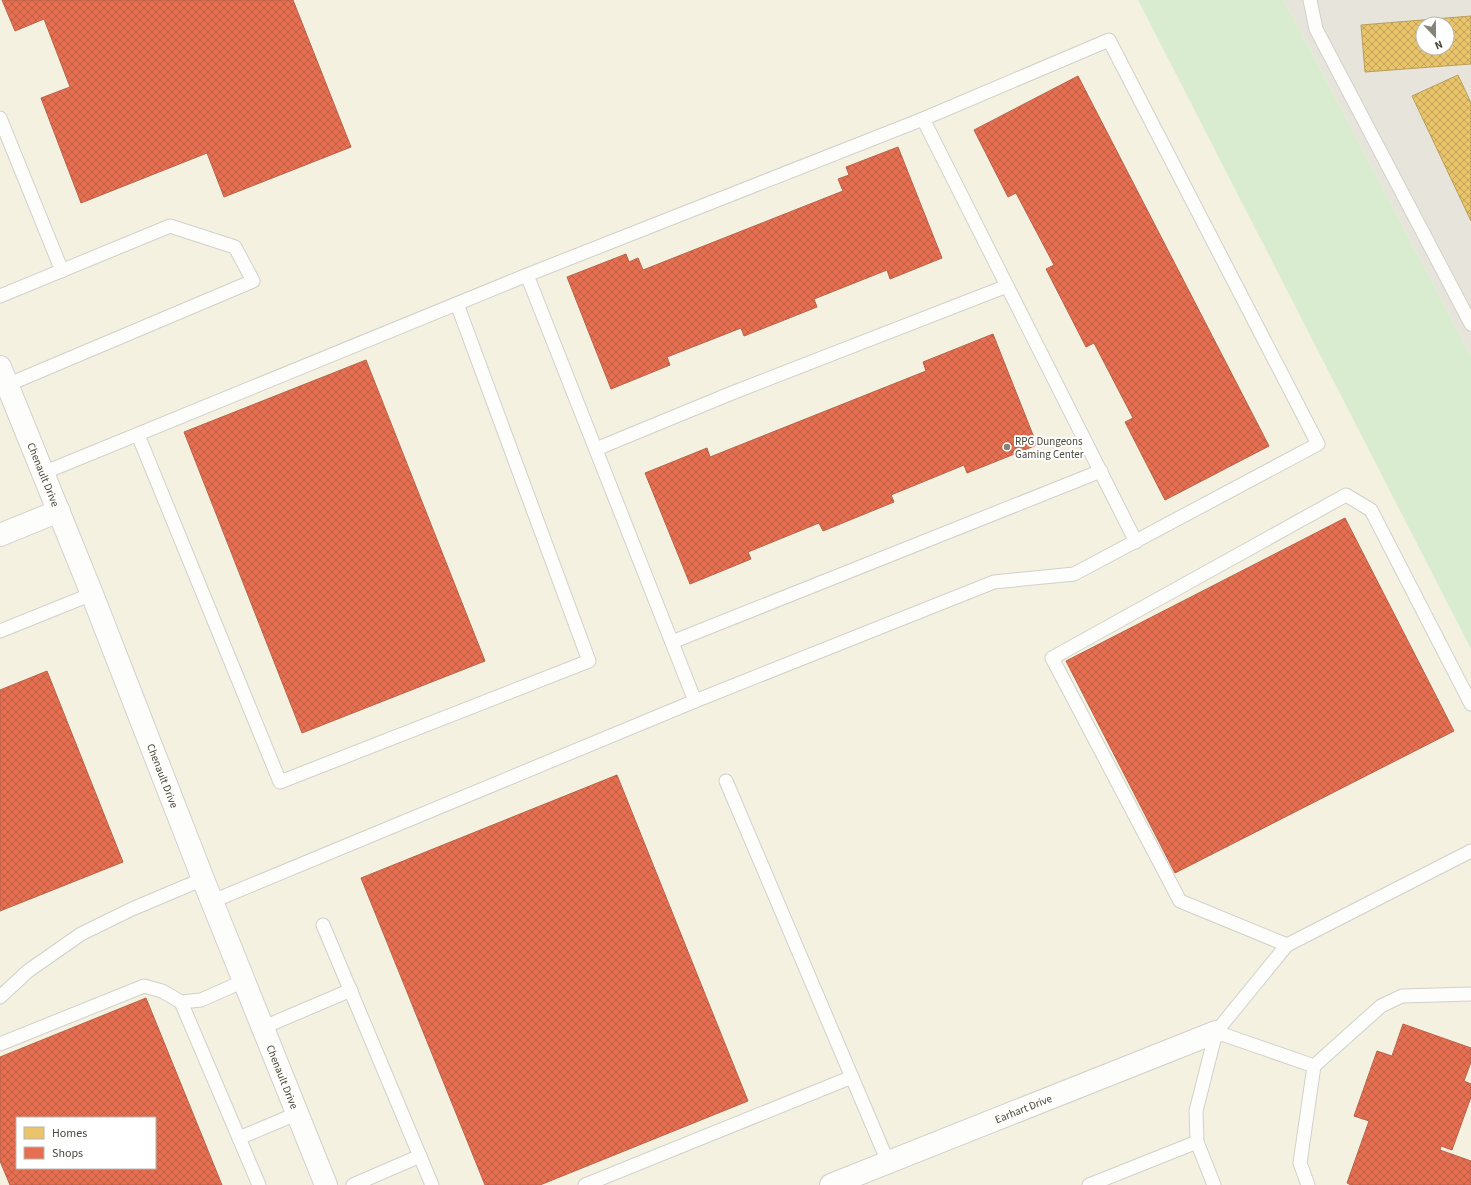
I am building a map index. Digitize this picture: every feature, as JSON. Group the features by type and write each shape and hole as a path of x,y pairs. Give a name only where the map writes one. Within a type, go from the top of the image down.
{"street":[{"name":"Chenault Drive","path":"4,376 92,594 203,879 264,1027 296,1114 326,1185"},
{"path":"0,535 59,511"},
{"name":"Earhart Drive","path":"838,1184 888,1162 1216,1032"}],"lane":[{"path":"1310,0 1316,28 1471,324"},
{"path":"43,473 528,275 923,119 1109,40 1318,444 1074,574 994,582 696,701 213,901"},
{"path":"0,118 62,271"},
{"path":"923,119 1136,542"},
{"path":"0,296 170,226 235,247 253,281 4,376"},
{"path":"528,275 696,701"},
{"path":"596,449 732,393 1007,286"},
{"path":"138,435 280,782 589,661 457,304"},
{"path":"672,642 1101,471"},
{"path":"1287,945 1180,901 1052,658 1346,495 1371,510 1471,704"},
{"path":"0,632 92,594"},
{"path":"726,781 888,1162"},
{"path":"1214,1185 1197,1142 1196,1111 1216,1032 1287,945 1471,852"},
{"path":"0,997 28,971 81,934 132,909 203,879"},
{"path":"323,924 432,1185"},
{"path":"0,1044 144,986 162,991 181,1002 201,1000 244,981"},
{"path":"264,1027 351,990"},
{"path":"1308,1185 1300,1163 1314,1066 1381,1006 1402,996 1471,994"},
{"path":"181,1002 258,1185"},
{"path":"1216,1032 1314,1066"},
{"path":"585,1185 852,1077"},
{"path":"239,1138 296,1114"},
{"path":"1089,1185 1197,1142"},
{"path":"353,1185 420,1156"}],"shaded area":[{"path":"0,0 1138,0 1471,649 1471,1185 0,1185"},
{"path":"1284,0 1471,0 1471,356"}],"green space":[{"path":"1138,0 1284,0 1471,356 1471,649"}],"building: Homes":[{"path":"1471,16 1471,64 1365,72 1361,25 1415,21 1415,56 1455,56 1455,17"},
{"path":"1458,75 1471,103 1471,221 1412,96"}],"building: Shops":[{"path":"2,0 293,0 351,147 224,197 207,153 81,203 41,98 70,87 44,19 15,31"},
{"path":"1078,76 1269,446 1165,500 1125,422 1133,418 1094,343 1086,347 1046,269 1054,265 1016,193 1008,197 974,130"},
{"path":"898,147 942,258 890,279 887,270 814,299 817,307 744,336 741,328 667,357 670,365 611,389 567,277 626,254 629,262 638,258 643,270 843,191 838,179 849,175 846,167"},
{"path":"993,334 1037,445 967,473 964,465 891,495 894,502 823,531 819,523 748,552 751,559 690,584 645,473 707,448 710,457 926,371 923,362"},
{"path":"366,360 485,661 302,733 184,432"},
{"path":"1345,518 1454,731 1175,873 1066,661"},
{"path":"47,671 123,862 0,911 0,690"},
{"path":"617,775 748,1101 540,1185 485,1185 361,878"},
{"path":"146,998 222,1185 10,1185 0,1161 0,1057"},
{"path":"1403,1024 1471,1048 1471,1062 1464,1081 1471,1084 1471,1097 1452,1150 1441,1146 1440,1150 1471,1161 1471,1185 1351,1185 1347,1183 1369,1121 1354,1116 1377,1051 1392,1056"}],"place":[{"name":"RPG Dungeons Gaming Center","path":"1007,447"}]}
